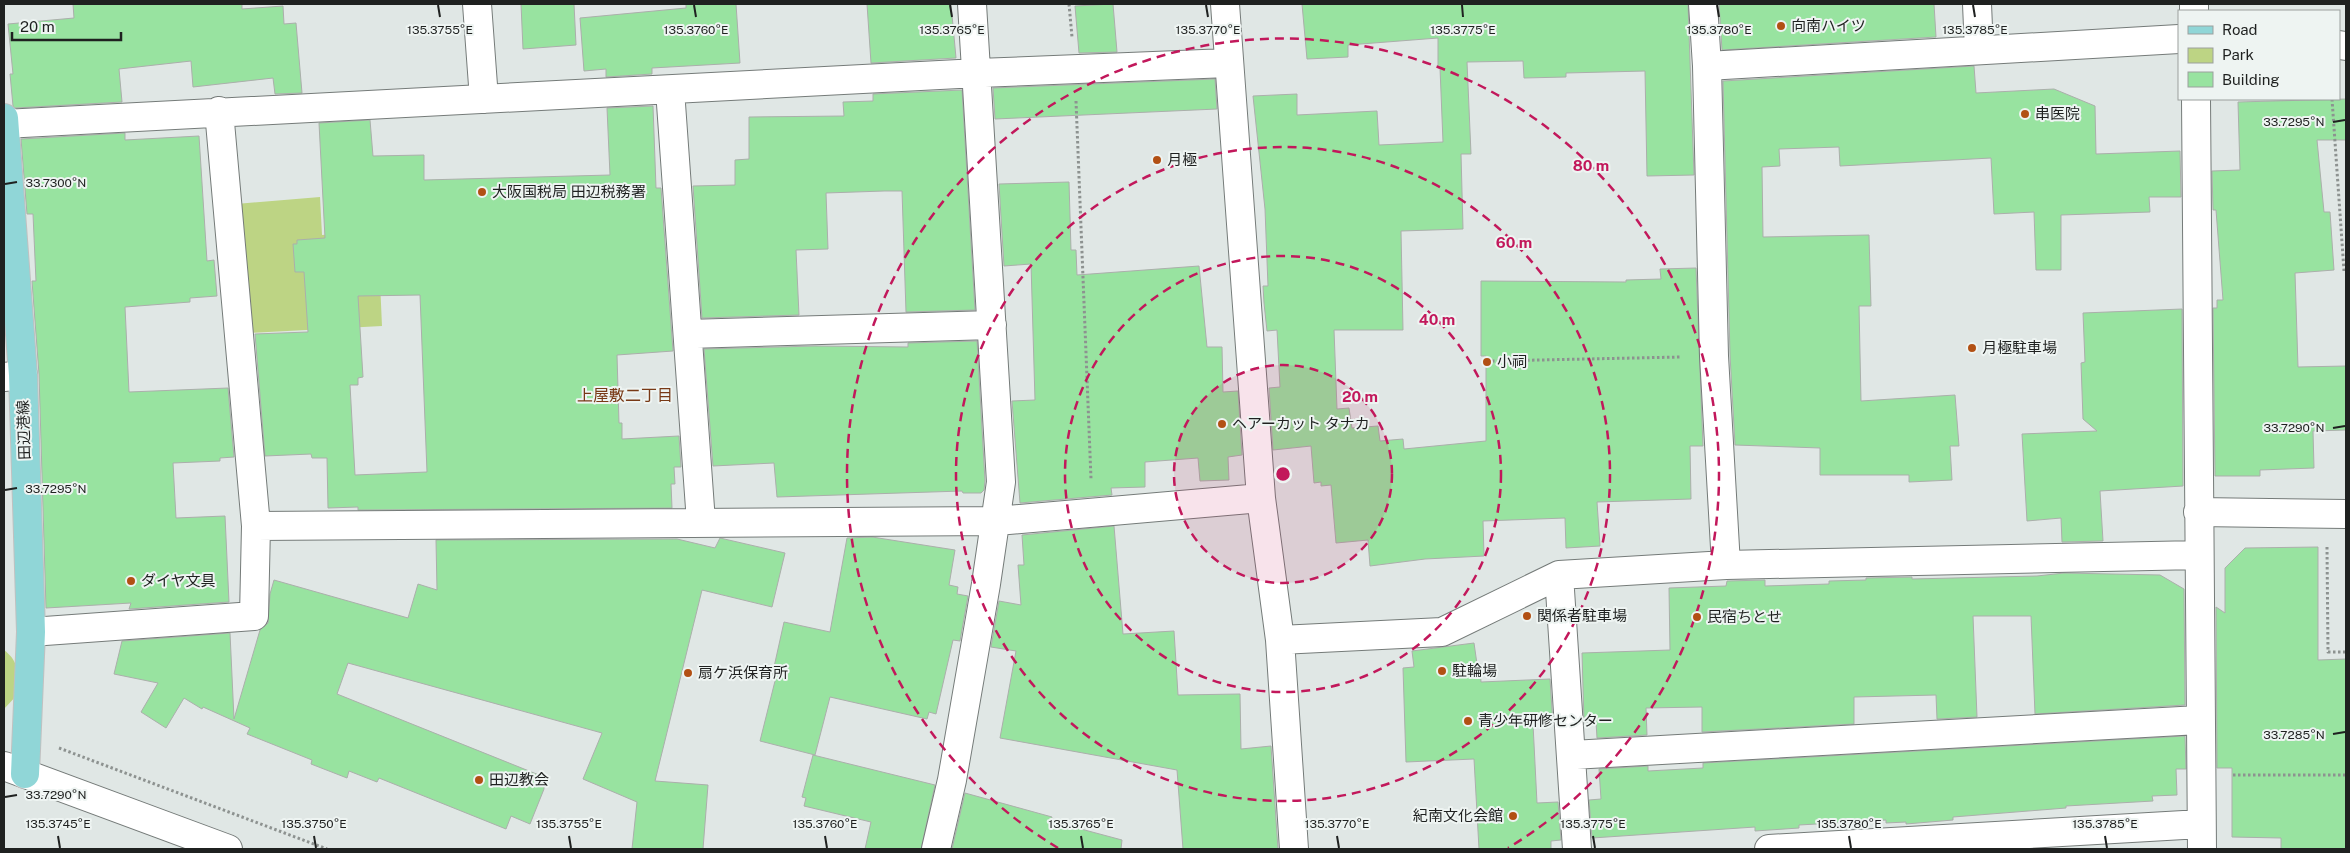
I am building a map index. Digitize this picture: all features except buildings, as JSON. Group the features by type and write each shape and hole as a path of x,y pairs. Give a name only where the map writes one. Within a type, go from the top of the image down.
{"main road":[{"name":"田辺港線","path":"4,118 13,376 30,632 26,735 15,770"}],"street":[{"path":"477,4 484,99"},
{"path":"936,849 952,780 997,521 1001,482 978,74 972,4"},
{"path":"1225,4 1261,498 1280,640 1294,849"},
{"path":"1703,4 1707,66 1714,356 1726,565"},
{"path":"1977,4 1979,50"},
{"path":"1707,66 2178,39"},
{"path":"4,124 219,111 1228,63"},
{"path":"670,90 701,522"},
{"path":"1769,849 2202,836 2199,720 2196,100"},
{"path":"30,632 254,616 256,526 219,111"},
{"path":"688,334 992,325"},
{"path":"256,526 997,521 1261,498"},
{"path":"2198,512 2336,514"},
{"path":"1280,640 1442,632 1560,575 1726,565 2199,555"},
{"path":"1560,575 1577,849"},
{"path":"1572,756 2199,720"},
{"path":"15,770 228,849"}],"path":[{"path":"1069,4 1075,70 1092,512"},
{"path":"2332,100 2344,271"},
{"path":"1492,361 1714,356"},
{"path":"2336,514 2328,652 2346,652"},
{"path":"26,735 327,849"},
{"path":"2200,775 2346,775"}],"green space":[{"path":"320,197 322,235 348,233 377,214 382,326 248,333 236,204"},
{"path":"4,650 13,659 17,669 18,694 4,709"}],"place":[{"name":"向南ハイツ","path":"1781,26"},
{"name":"串医院","path":"2025,114"},
{"name":"月極","path":"1157,160"},
{"name":"大阪国税局 田辺税務署","path":"482,192"},
{"name":"月極駐車場","path":"1972,348"},
{"name":"小祠","path":"1487,362"},
{"name":"ヘアーカット タナカ","path":"1222,424"},
{"name":"ダイヤ文具","path":"131,581"},
{"name":"関係者駐車場","path":"1527,616"},
{"name":"民宿ちとせ","path":"1697,617"},
{"name":"駐輪場","path":"1442,671"},
{"name":"扇ケ浜保育所","path":"688,673"},
{"name":"青少年研修センター","path":"1468,721"},
{"name":"田辺教会","path":"479,780"},
{"name":"紀南文化会館","path":"1513,816"}],"district":[{"name":"上屋敷二丁目","path":"625,395"}]}
